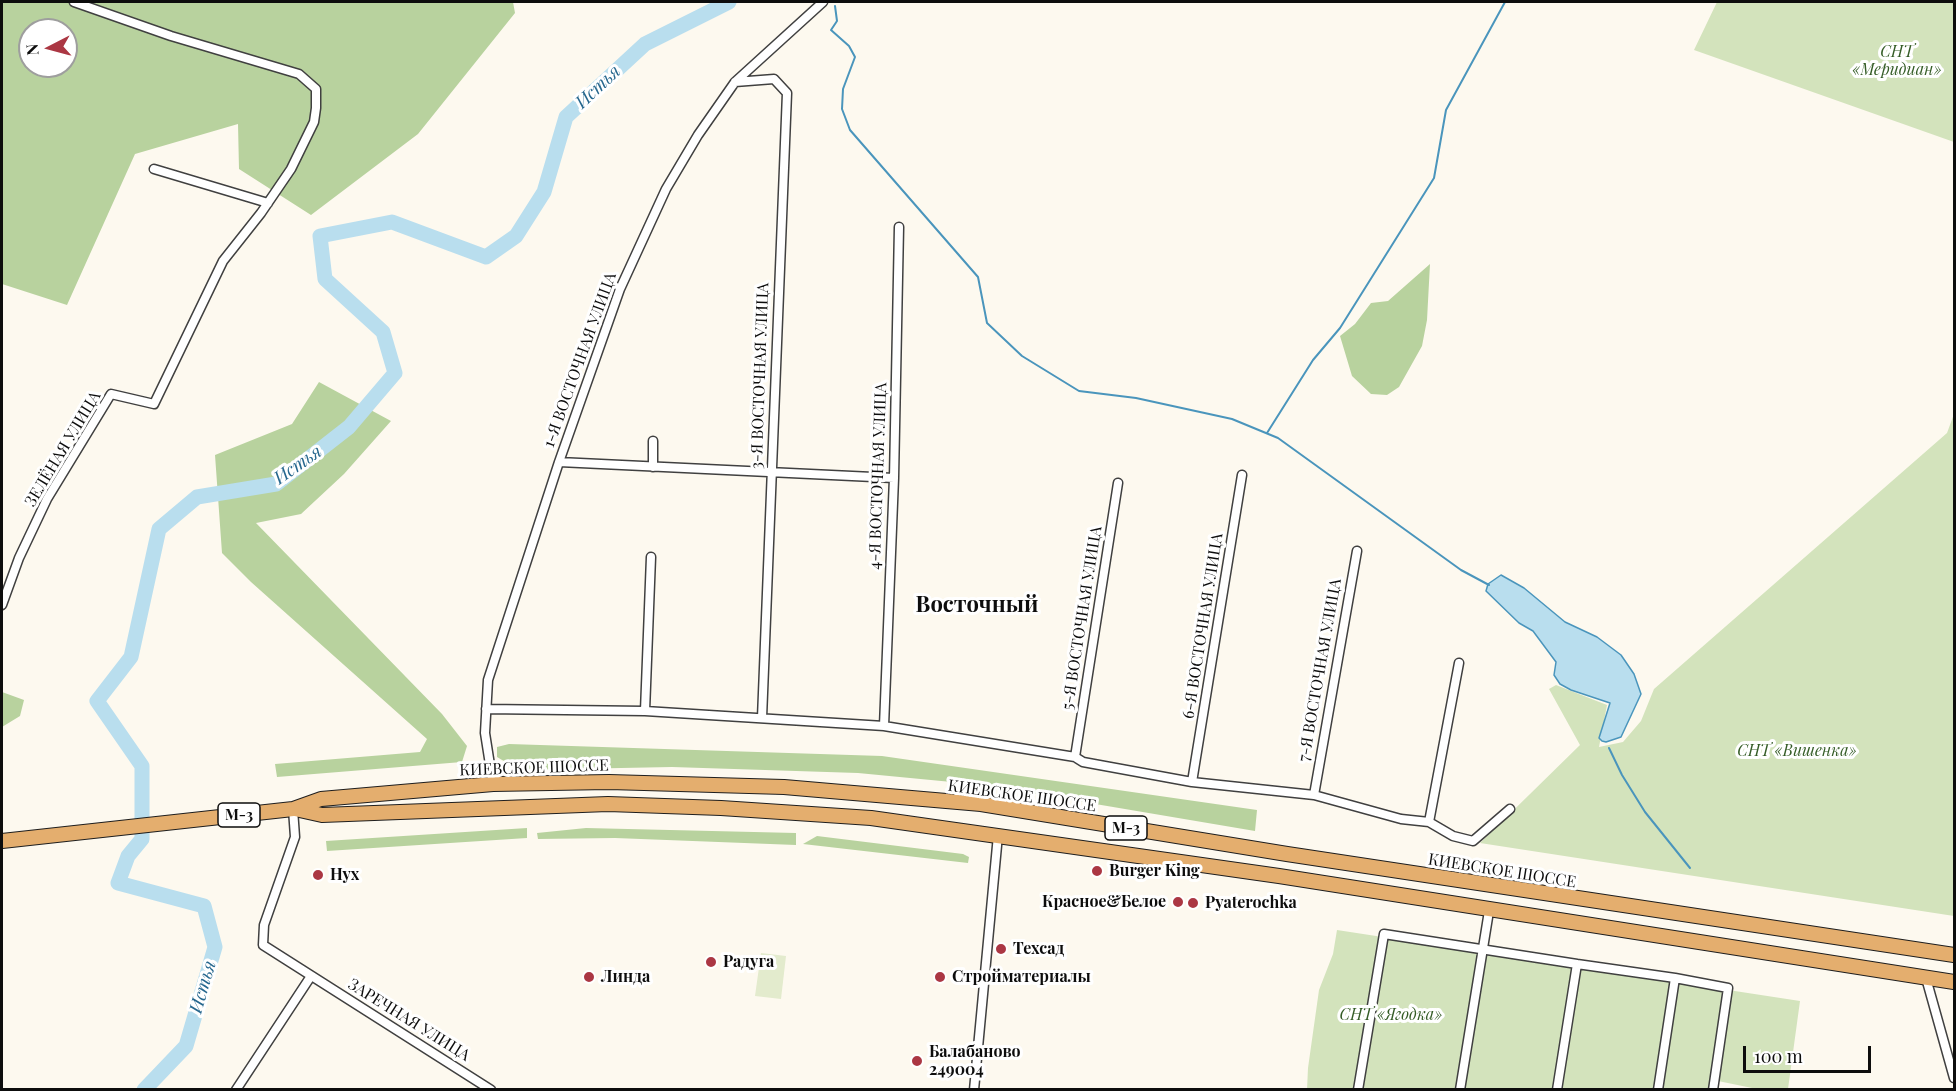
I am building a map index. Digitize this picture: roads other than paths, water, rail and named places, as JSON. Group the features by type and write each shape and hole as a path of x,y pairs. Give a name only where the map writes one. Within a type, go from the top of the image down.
{"highway":[{"name":"КИЕВСКОЕ ШОССЕ","path":"2,842 293,809 321,800 493,784 609,782 803,788 981,804 1287,854 1954,955"},
{"path":"803,788 792,795 791,802 804,812"},
{"name":"КИЕВСКОЕ ШОССЕ","path":"293,809 322,815 608,804 804,812 871,818 1279,876 1489,911 1954,982"}],"street":[{"path":"74,2 171,36 298,74 316,89 314,122 291,169 268,203 154,169"},
{"name":"1-Я ВОСТОЧНАЯ УЛИЦА","path":"493,784 485,733 488,680 559,462 620,289 666,189 698,135 735,82 824,2"},
{"name":"3-Я ВОСТОЧНАЯ УЛИЦА","path":"735,82 774,79 787,93 762,718"},
{"name":"ЗЕЛЁНАЯ УЛИЦА","path":"2,605 19,558 47,499 111,394 154,404 223,261 268,203"},
{"name":"4-Я ВОСТОЧНАЯ УЛИЦА","path":"884,726 894,478 899,226"},
{"path":"653,441 653,467"},
{"path":"559,462 894,478"},
{"name":"6-Я ВОСТОЧНАЯ УЛИЦА","path":"1192,783 1242,475"},
{"name":"5-Я ВОСТОЧНАЯ УЛИЦА","path":"1075,757 1118,483"},
{"name":"7-Я ВОСТОЧНАЯ УЛИЦА","path":"1314,795 1357,551"},
{"path":"645,711 651,557"},
{"path":"1429,822 1459,663"},
{"path":"486,709 645,711 884,726 1075,757 1083,762 1192,783 1314,795 1401,819 1429,822 1453,836 1473,841 1510,809"},
{"name":"ЗАРЕЧНАЯ УЛИЦА","path":"293,809 295,837 262,937 263,945 491,1089"},
{"path":"974,1089 998,835"},
{"path":"1460,1089 1489,911"},
{"path":"1358,1089 1384,934 1728,988 1713,1089"},
{"path":"1557,1089 1577,964"},
{"path":"236,1089 311,976"},
{"path":"1658,1089 1675,978"},
{"path":"1926,978 1954,1078"}],"water":[{"path":"1501,575 1524,588 1565,622 1597,637 1621,655 1634,674 1641,694 1621,737 1606,742 1599,738 1610,703 1560,684 1554,675 1556,662 1533,631 1519,623 1486,591 1488,584"}],"waterway":[{"name":"Истья","path":"144,1090 186,1046 215,947 204,906 118,883 128,856 142,839 142,766 97,701 131,657 159,529 197,497 276,484 349,427 395,373 383,332 325,279 320,236 392,222 486,257 516,236 544,192 566,117 645,44 729,2"},
{"path":"1267,433 1313,360 1340,328 1434,178 1446,110 1505,2"},
{"path":"835,6 837,21 831,30 849,46 855,57 843,89 842,109 850,130 978,277 987,323 1022,356 1079,391 1136,398 1232,419 1278,438 1461,570 1489,585"},
{"path":"1609,748 1622,775 1645,812 1690,868"}],"place":[{"name":"Burger King","path":"1097,871"},
{"name":"Нух","path":"318,875"},
{"name":"Красное&Белое","path":"1178,902"},
{"name":"Pyaterochka","path":"1193,903"},
{"name":"Техсад","path":"1001,949"},
{"name":"Радуга","path":"711,962"},
{"name":"Линда","path":"589,977"},
{"name":"Стройматериалы","path":"940,977"},
{"name":"Балабаново 249004","path":"917,1061"}],"district":[{"name":"Восточный","path":"977,605"}],"park label":[{"name":"СНТ «Меридиан»","path":"1897,61"},
{"name":"СНТ «Вишенка»","path":"1797,751"},
{"name":"СНТ «Ягодка»","path":"1391,1015"}]}
